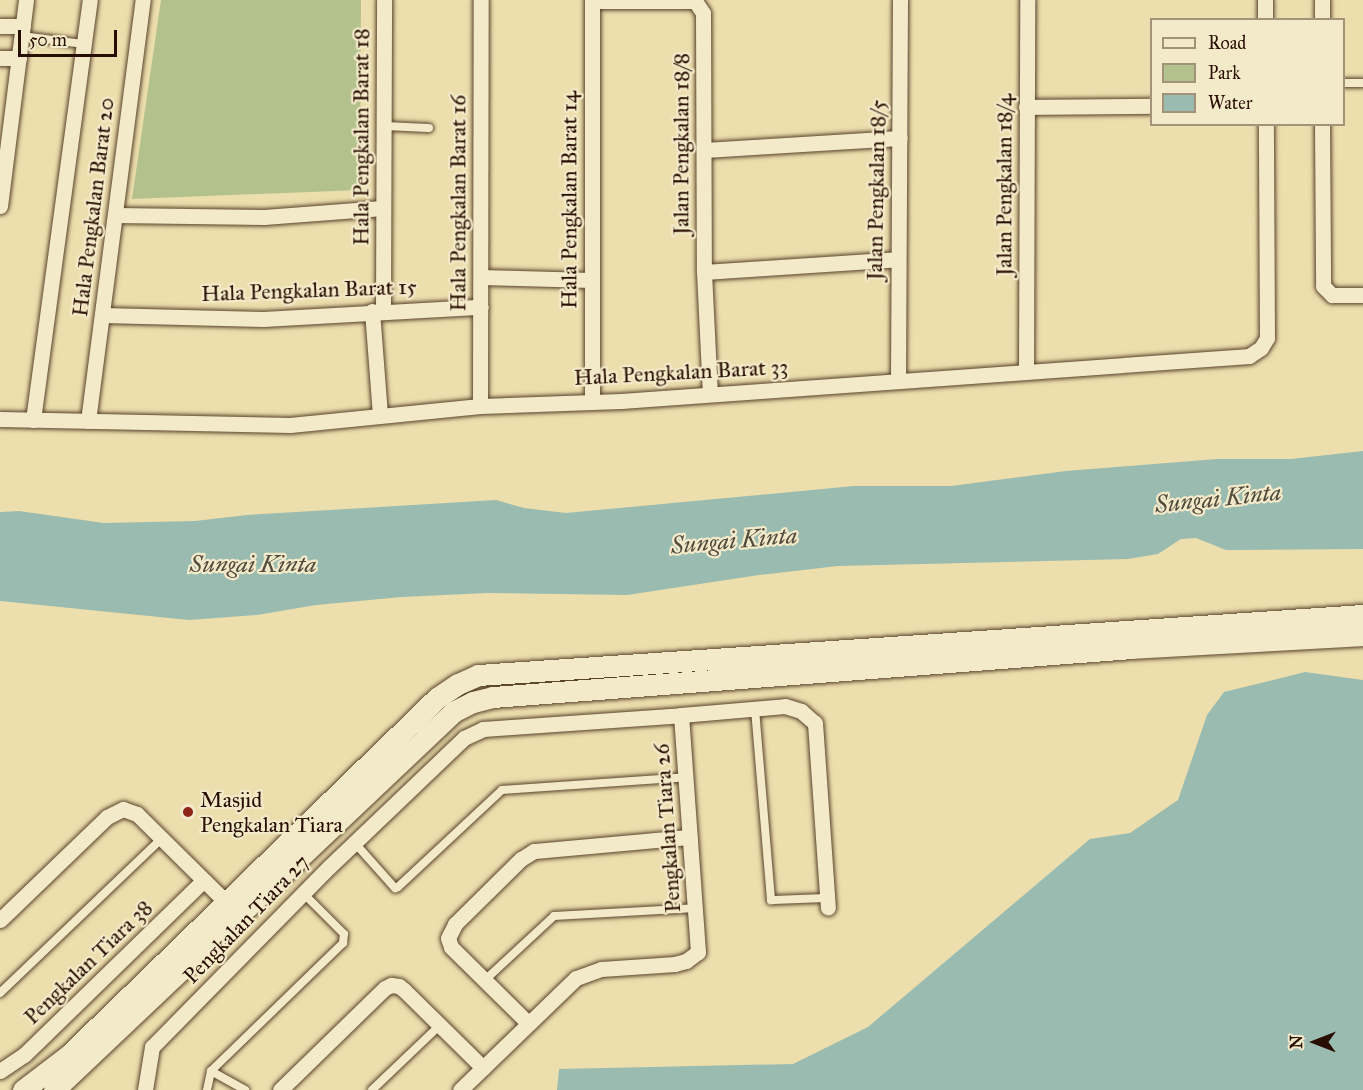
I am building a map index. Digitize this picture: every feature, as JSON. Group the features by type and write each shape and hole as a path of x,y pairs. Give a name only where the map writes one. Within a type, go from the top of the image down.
{"street":[{"path":"0,206 6,118 19,58 27,0"},
{"path":"33,420 90,0"},
{"name":"Hala Pengkalan Barat 20","path":"88,421 143,0"},
{"name":"Hala Pengkalan Barat 18","path":"380,416 377,311 383,208 384,0"},
{"name":"Hala Pengkalan Barat 16","path":"480,406 482,0"},
{"name":"Jalan Pengkalan 18/8","path":"591,0 695,1 701,6 705,65 704,272 710,394"},
{"name":"Hala Pengkalan Barat 14","path":"591,0 592,400"},
{"name":"Jalan Pengkalan 18/5","path":"898,381 900,0"},
{"name":"Jalan Pengkalan 18/4","path":"1026,0 1026,370"},
{"path":"1265,0 1265,18"},
{"path":"1322,0 1322,18"},
{"path":"0,26 22,31"},
{"path":"0,58 19,58"},
{"path":"1026,107 1150,106"},
{"name":"Hala Pengkalan Barat 33","path":"0,420 290,425 480,406 710,394 1249,356 1261,348 1267,338 1266,126"},
{"path":"1322,126 1323,286 1332,295 1363,295"},
{"path":"704,150 900,138"},
{"path":"115,215 264,217 383,208"},
{"path":"704,272 898,259"},
{"path":"481,277 592,280"},
{"name":"Hala Pengkalan Barat 15","path":"102,315 262,319 481,307"},
{"path":"54,1090 309,836 437,698 458,684 478,675 1363,615"},
{"path":"23,1090 69,1055 227,903 453,712 473,702 493,697 1131,648 1363,635"},
{"name":"Pengkalan Tiara 27","path":"145,1090 152,1047 354,842 474,732 483,729 755,709 792,708 801,711 815,723 828,903"},
{"name":"Pengkalan Tiara 26","path":"528,1023 576,978 587,972 675,964 686,961 698,952 686,777 674,715"},
{"path":"0,920 115,811 130,811 162,838 227,903"},
{"path":"309,836 332,864"},
{"path":"460,1090 528,1023 452,947 448,938 454,924 521,859 534,851 689,837"},
{"name":"Pengkalan Tiara 38","path":"0,1071 24,1055 204,881"},
{"path":"280,1090 385,988 399,986 483,1068"}],"lane":[{"path":"22,31 84,44"},
{"path":"1345,83 1363,83"},
{"path":"384,126 429,128"},
{"path":"755,709 771,900 828,903"},
{"path":"354,842 395,888 398,888 502,790 686,777"},
{"path":"0,993 162,838"},
{"path":"207,1090 210,1071 343,943 344,934 303,893"},
{"path":"485,980 554,916 695,908"},
{"path":"372,1090 440,1025"},
{"path":"210,1071 245,1090"}],"green space":[{"path":"161,0 361,0 360,190 132,199"}],"water":[{"name":"Sungai Kinta","path":"1363,451 1363,549 1226,550 1196,538 1181,539 1158,554 1128,559 838,566 759,575 627,595 487,593 402,597 316,605 257,615 189,620 0,601 0,512 19,511 104,523 195,521 247,515 496,500 524,508 566,513 854,486 951,486 1066,471 1217,459 1291,459"},
{"path":"1305,672 1363,680 1363,1090 557,1090 559,1069 793,1064 868,1027 1090,839 1130,833 1178,800 1207,715 1224,692"}],"place":[{"name":"Masjid Pengkalan Tiara","path":"188,812"}]}
